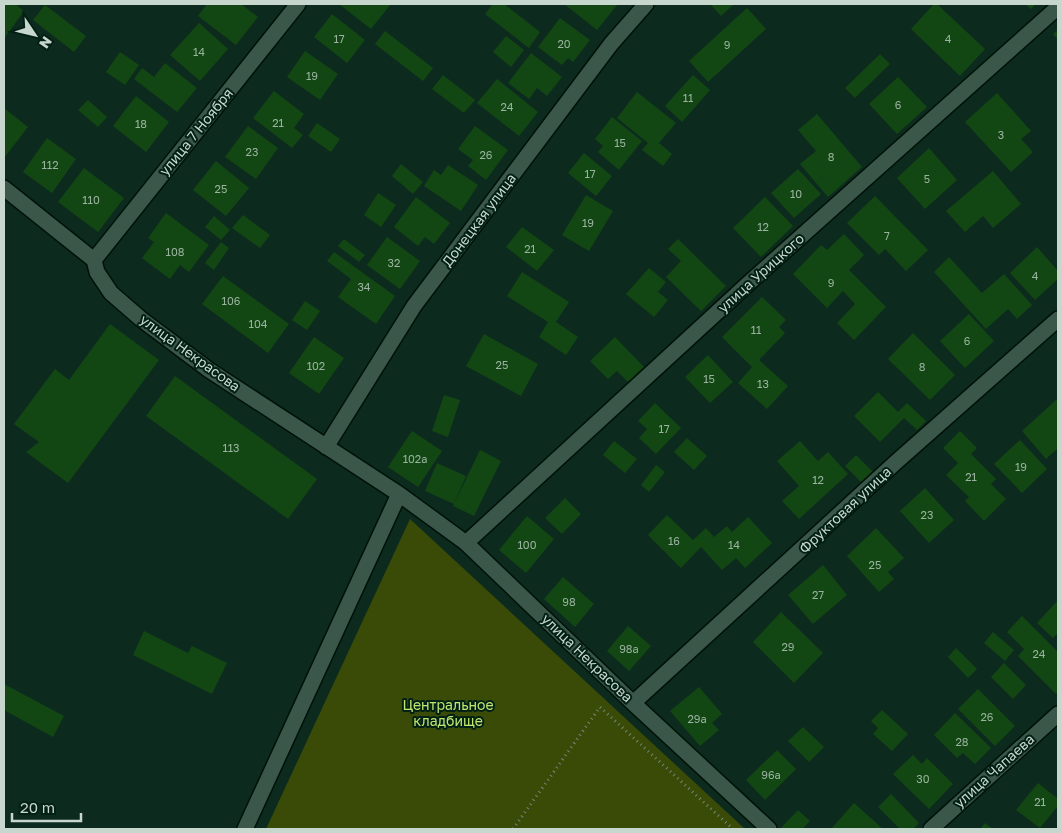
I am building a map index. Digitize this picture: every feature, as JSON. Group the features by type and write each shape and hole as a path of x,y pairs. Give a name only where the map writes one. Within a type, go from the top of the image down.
{"street":[{"name":"улица 7 Ноября","path":"94,260 298,4"},
{"name":"Донецкая улица","path":"326,447 414,306 611,44 646,4"},
{"name":"улица Урицкого","path":"466,543 750,282 1058,7"},
{"name":"улица Некрасова","path":"4,188 94,260 97,272 111,293 141,319 209,370 399,494 466,543 633,703 769,829"},
{"name":"Фруктовая улица","path":"633,703 895,463 1058,319"},
{"path":"245,829 399,494"},
{"name":"улица Чапаева","path":"931,829 1058,714"}],"path":[{"path":"513,829 600,708 733,829"}],"green space":[{"name":"Центральное кладбище","path":"410,519 745,829 266,829"}],"building":[{"path":"4,4 15,4 24,11 4,39"},
{"path":"207,4 241,4 258,17 236,45 198,16"},
{"path":"339,4 391,4 371,29"},
{"path":"493,4 504,4 540,32 529,48 485,14"},
{"path":"564,4 618,4 597,30"},
{"path":"710,4 734,4 721,16"},
{"path":"934,4 937,4 985,49 960,76 911,29"},
{"path":"1025,4 1036,4 1031,9"},
{"path":"45,5 86,36 74,52 33,20"},
{"path":"747,8 766,29 708,82 689,61"},
{"path":"332,14 365,40 347,63 314,37"},
{"path":"560,18 590,40 573,62 568,58 562,65 538,47"},
{"path":"199,23 228,49 200,81 170,55"},
{"path":"1058,30 1058,40 1053,34"},
{"path":"385,31 433,68 423,81 375,44"},
{"path":"506,36 524,50 511,67 493,52"},
{"path":"305,51 338,74 320,100 287,77"},
{"path":"120,52 139,65 125,85 106,72"},
{"path":"531,53 562,77 547,96 537,88 529,99 508,83"},
{"path":"880,54 890,64 855,98 845,88"},
{"path":"165,63 197,88 177,112 134,79 142,68 154,77"},
{"path":"443,75 475,100 464,113 432,89"},
{"path":"693,75 710,90 682,122 665,106"},
{"path":"898,77 927,107 897,134 869,104"},
{"path":"497,79 538,112 519,136 477,103"},
{"path":"274,91 304,114 294,128 303,135 292,148 253,118"},
{"path":"637,92 676,123 659,143 672,154 663,166 642,150 648,143 617,118"},
{"path":"997,93 1031,131 1021,139 1033,152 1011,172 965,122"},
{"path":"136,96 169,122 146,152 113,126"},
{"path":"88,100 107,117 98,127 78,110"},
{"path":"4,108 28,127 4,158"},
{"path":"817,114 862,167 828,197 800,164 816,151 798,130"},
{"path":"612,117 642,141 619,170 598,152 603,146 595,139"},
{"path":"317,123 340,139 331,152 308,136"},
{"path":"248,126 278,148 256,179 225,157"},
{"path":"475,126 508,150 486,180 468,166 473,160 458,149"},
{"path":"47,138 76,159 52,193 23,172"},
{"path":"929,148 957,180 925,209 897,178"},
{"path":"584,153 612,176 596,196 568,173"},
{"path":"216,161 249,188 226,216 193,190"},
{"path":"401,164 423,182 413,194 392,176"},
{"path":"448,165 478,185 461,211 424,186 434,170 441,175"},
{"path":"84,168 124,198 98,232 58,202"},
{"path":"798,169 821,194 794,218 771,193"},
{"path":"993,171 1021,204 993,228 983,216 965,232 946,211"},
{"path":"378,193 396,205 381,227 364,215"},
{"path":"586,195 613,211 589,251 562,235"},
{"path":"875,196 928,250 906,271 885,249 879,255 847,223"},
{"path":"416,197 450,223 434,244 425,237 418,246 394,227"},
{"path":"765,197 793,226 761,257 733,228"},
{"path":"166,213 209,245 189,272 180,265 170,279 142,258 154,242 148,238"},
{"path":"243,215 270,235 260,248 232,228"},
{"path":"214,216 230,230 221,240 205,227"},
{"path":"522,227 554,250 537,271 506,247"},
{"path":"844,234 864,255 849,270 886,307 854,340 837,323 855,304 843,291 827,308 793,274 821,245 827,250"},
{"path":"387,237 420,261 400,289 367,265"},
{"path":"344,239 365,255 359,262 338,246"},
{"path":"678,239 726,286 701,311 666,277 681,261 668,249"},
{"path":"221,242 229,248 214,270 205,263"},
{"path":"1037,247 1058,271 1058,279 1035,300 1010,273"},
{"path":"334,252 395,296 376,324 338,297 351,279 327,261"},
{"path":"949,257 982,293 1004,274 1032,305 1017,319 1008,309 986,329 934,272"},
{"path":"649,268 666,282 658,292 668,300 654,317 626,294"},
{"path":"522,272 569,302 556,322 578,337 566,355 539,337 548,322 507,296"},
{"path":"223,276 289,324 268,353 202,304"},
{"path":"762,297 786,320 779,327 785,333 759,360 788,386 767,409 738,383 752,367 722,337"},
{"path":"305,301 320,311 307,330 292,320"},
{"path":"969,314 994,341 965,368 940,341"},
{"path":"110,324 159,360 68,483 26,452 39,442 14,424 55,369 69,380"},
{"path":"913,333 955,375 930,400 888,359"},
{"path":"484,334 538,364 521,396 466,366"},
{"path":"314,337 344,358 319,394 289,373"},
{"path":"615,337 644,367 628,382 617,371 608,379 590,361"},
{"path":"708,355 733,382 710,403 685,377"},
{"path":"175,376 317,479 288,519 146,416"},
{"path":"878,392 898,412 907,403 926,421 917,430 904,418 880,442 854,416"},
{"path":"444,395 460,400 448,437 432,431"},
{"path":"1056,400 1058,402 1058,448 1046,459 1022,431"},
{"path":"655,403 681,428 656,454 639,438 647,429 638,421"},
{"path":"412,431 442,451 418,487 388,467"},
{"path":"960,431 977,448 971,454 996,479 991,484 1006,499 984,521 965,501 969,497 946,475 958,463 943,448"},
{"path":"687,438 707,456 694,470 674,452"},
{"path":"1020,440 1047,469 1022,493 994,464"},
{"path":"614,441 637,459 625,473 603,455"},
{"path":"800,441 818,461 828,452 848,474 799,519 782,501 799,486 777,461"},
{"path":"480,450 501,461 474,516 453,506"},
{"path":"856,455 873,472 862,483 845,466"},
{"path":"437,463 466,476 454,504 425,491"},
{"path":"656,465 665,472 649,492 641,485"},
{"path":"925,488 954,520 929,543 900,511"},
{"path":"565,498 581,514 562,534 545,518"},
{"path":"667,515 693,540 706,528 714,537 727,526 732,532 748,517 772,543 745,568 736,558 722,570 701,547 681,568 648,535"},
{"path":"527,516 554,539 526,573 499,550"},
{"path":"876,528 904,558 888,572 894,579 879,592 847,556"},
{"path":"823,565 847,595 813,624 788,595"},
{"path":"563,577 594,604 575,627 544,599"},
{"path":"1058,600 1058,633 1053,638 1037,623"},
{"path":"781,612 823,653 794,683 753,642"},
{"path":"1022,616 1058,652 1058,692 1056,694 1018,656 1024,649 1007,632"},
{"path":"628,626 651,646 629,671 607,651"},
{"path":"144,631 188,653 192,646 227,663 212,694 133,655"},
{"path":"993,632 1014,650 1005,661 984,643"},
{"path":"956,648 977,669 968,678 948,657"},
{"path":"1004,663 1026,685 1013,699 991,677"},
{"path":"4,684 64,716 53,737 4,710"},
{"path":"699,687 722,714 712,723 719,730 700,746 670,711"},
{"path":"978,689 1015,726 995,746 958,709"},
{"path":"882,710 908,734 892,751 873,734 878,728 871,721"},
{"path":"955,713 991,748 975,764 963,753 957,758 934,735"},
{"path":"803,727 824,747 809,762 788,741"},
{"path":"777,750 796,769 765,800 746,780"},
{"path":"913,755 922,764 927,758 953,784 929,809 893,774"},
{"path":"1038,783 1058,799 1058,806 1040,828 1016,810"},
{"path":"891,794 919,823 913,829 900,829 878,807"},
{"path":"854,803 883,829 831,829"},
{"path":"798,810 810,821 802,829 780,829"},
{"path":"985,823 993,829 980,829"}]}
